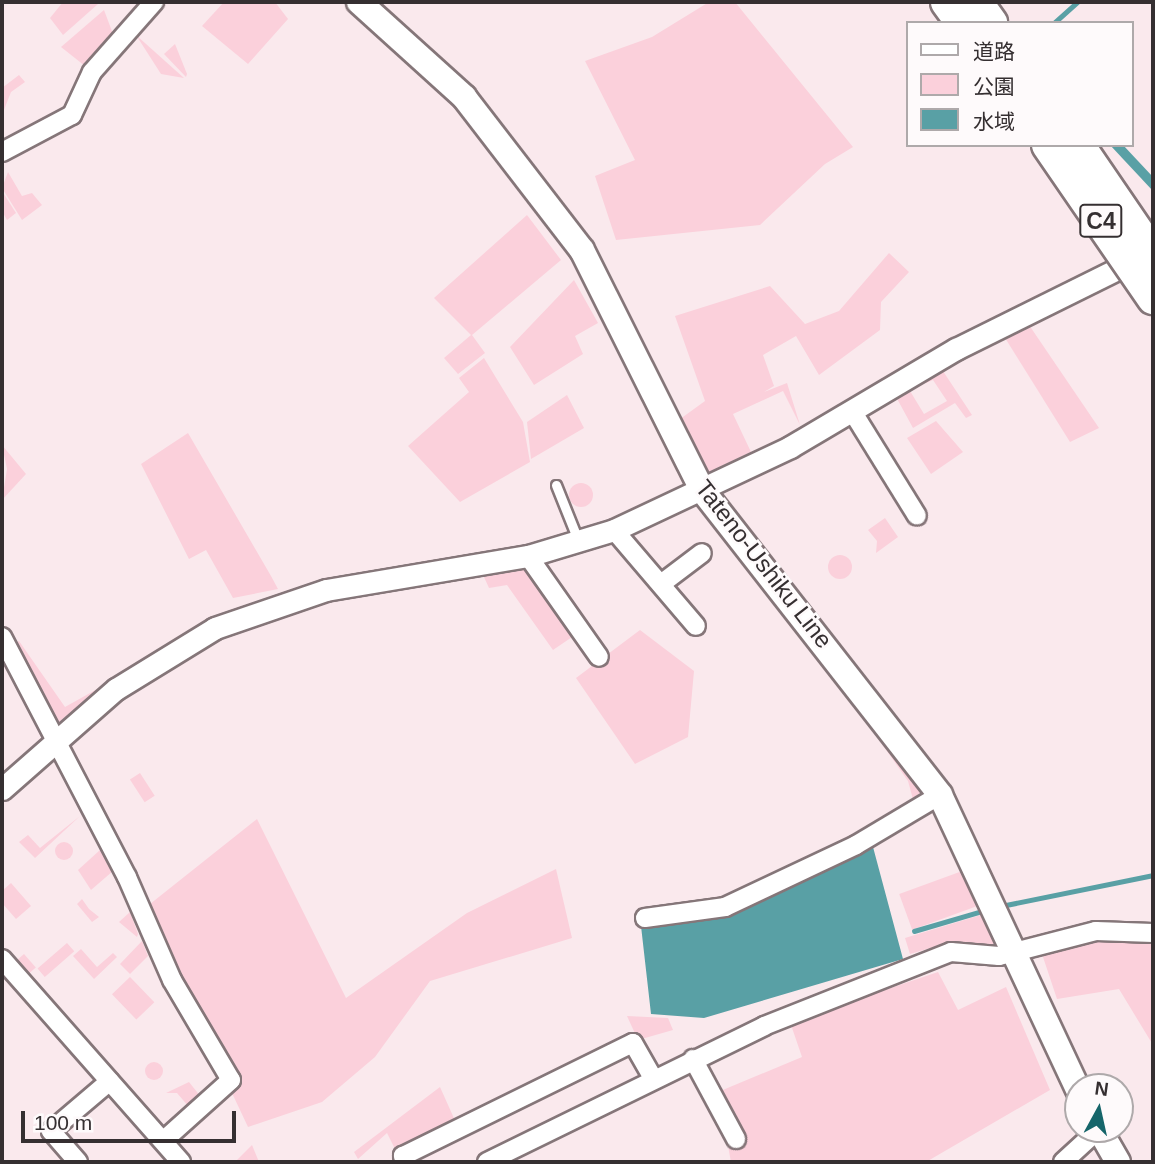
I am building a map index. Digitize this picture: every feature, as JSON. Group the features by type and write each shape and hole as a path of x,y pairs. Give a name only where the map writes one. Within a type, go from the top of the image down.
{"highway":[{"path":"947,2 961,21"},
{"path":"976,2 990,21"},
{"name":"C4","path":"1049,147 1153,298"},
{"name":"C4","path":"1079,147 1153,255"}],"main road":[{"name":"Tateno-Ushiku Line","path":"359,2 464,97 556,212 582,250 702,490 940,795 1070,1073"},
{"path":"1107,1143 1118,1162"}],"street":[{"path":"2,152 72,115 92,72 154,2"},
{"path":"2,789 151,664 247,613 345,586 528,556 614,530 702,490 852,411 1153,246"},
{"path":"852,411 917,516"},
{"path":"614,530 696,625"},
{"path":"661,584 702,553"},
{"path":"528,556 599,657"},
{"path":"2,637 53,744 127,877 172,980 232,1080 163,1140"},
{"path":"645,918 725,907 856,845 940,795"},
{"path":"487,1162 693,1059 951,952 999,956 1012,949 1096,931 1153,933"},
{"path":"2,959 181,1162"},
{"path":"406,1162 403,1156 633,1043 653,1078"},
{"path":"693,1059 736,1139"},
{"path":"78,1162 51,1131 110,1081"},
{"path":"1063,1162 1084,1143"}],"lane":[{"path":"556,485 578,542"}],"green space":[{"path":"63,2 98,4 63,35 50,18"},
{"path":"224,2 275,2 288,19 248,64 202,26"},
{"path":"709,2 735,2 853,147 825,164 760,225 616,240 595,176 635,160 585,61 652,37"},
{"path":"104,10 113,34 85,66 61,47"},
{"path":"136,35 184,78 161,74"},
{"path":"175,44 187,74 186,77 164,54"},
{"path":"19,75 25,82 11,92 2,115 2,88"},
{"path":"8,172 22,196 32,193 42,205 22,220 2,188"},
{"path":"2,191 16,213 7,220 2,211"},
{"path":"527,215 561,260 472,335 485,353 458,374 444,358 471,335 434,298"},
{"path":"889,253 909,272 881,302 880,330 819,375 796,336 763,355 774,386 764,392 787,383 800,425 783,391 733,414 751,452 709,472 696,464 676,422 705,401 675,316 770,286 805,324 839,311"},
{"path":"574,280 598,323 575,336 583,354 534,385 510,347"},
{"path":"1027,322 1099,428 1070,442 1002,333"},
{"path":"484,358 523,422 530,462 460,502 408,446 469,392 459,378"},
{"path":"939,365 972,415 966,418 955,403 913,428 895,395 907,386 924,414 947,401 933,380 926,383 922,377"},
{"path":"567,395 584,428 531,459 527,422"},
{"path":"936,421 963,452 931,474 907,438"},
{"path":"188,433 278,589 233,598 206,550 189,559 141,464"},
{"path":"2,445 26,474 2,500 7,469"},
{"path":"581,483 592,490 593,495 586,506 581,507 570,500 569,495 576,484"},
{"path":"885,518 898,537 876,553 877,541 868,530"},
{"path":"840,555 851,562 852,567 845,578 840,579 829,572 828,567 835,556"},
{"path":"528,566 575,635 553,650 507,585 489,588 484,577"},
{"path":"640,630 694,671 688,737 635,764 576,678"},
{"path":"19,641 65,707 99,688 58,723 48,723 12,645"},
{"path":"834,676 933,796 914,803 908,781"},
{"path":"140,773 155,796 145,802 130,780"},
{"path":"80,816 35,858 19,842 28,835 40,848"},
{"path":"257,819 346,998 467,913 556,869 572,938 430,981 375,1057 322,1102 248,1127 145,908"},
{"path":"64,842 70,845 73,851 70,857 64,860 58,857 55,851 58,845"},
{"path":"100,850 113,871 91,890 78,870"},
{"path":"965,870 978,906 912,930 899,894"},
{"path":"11,883 31,906 16,919 2,903 2,891"},
{"path":"82,899 99,917 92,922 77,904"},
{"path":"130,912 138,934 137,937 119,922"},
{"path":"984,914 995,945 944,944 910,954 905,938"},
{"path":"142,941 148,956 130,974 120,964"},
{"path":"1092,942 1153,942 1153,1045 1119,989 1057,999 1041,951"},
{"path":"67,943 74,951 45,977 38,969"},
{"path":"81,949 97,967 113,953 117,957 94,979 73,956"},
{"path":"24,954 36,968 28,975 16,961"},
{"path":"938,972 958,1010 1006,987 1050,1090 926,1162 731,1162 728,1146 740,1138 718,1092 802,1057 790,1022"},
{"path":"130,977 154,1002 136,1020 112,994"},
{"path":"627,1016 668,1018 673,1030 638,1040"},
{"path":"150,1062 158,1062 163,1071 161,1078 150,1080 145,1075 145,1067"},
{"path":"189,1082 201,1097 189,1107 177,1093 166,1093"},
{"path":"440,1087 457,1125 398,1155 387,1133 358,1159 354,1152"},
{"path":"252,1145 259,1162 235,1162"}],"water":[{"path":"1112,147 1125,147 1153,177 1153,191"},
{"path":"873,847 903,959 704,1018 651,1014 641,926 723,915"}],"waterway":[{"path":"1056,21 1077,2"},
{"path":"1006,905 1153,875"},
{"path":"914,931 982,911"}]}
